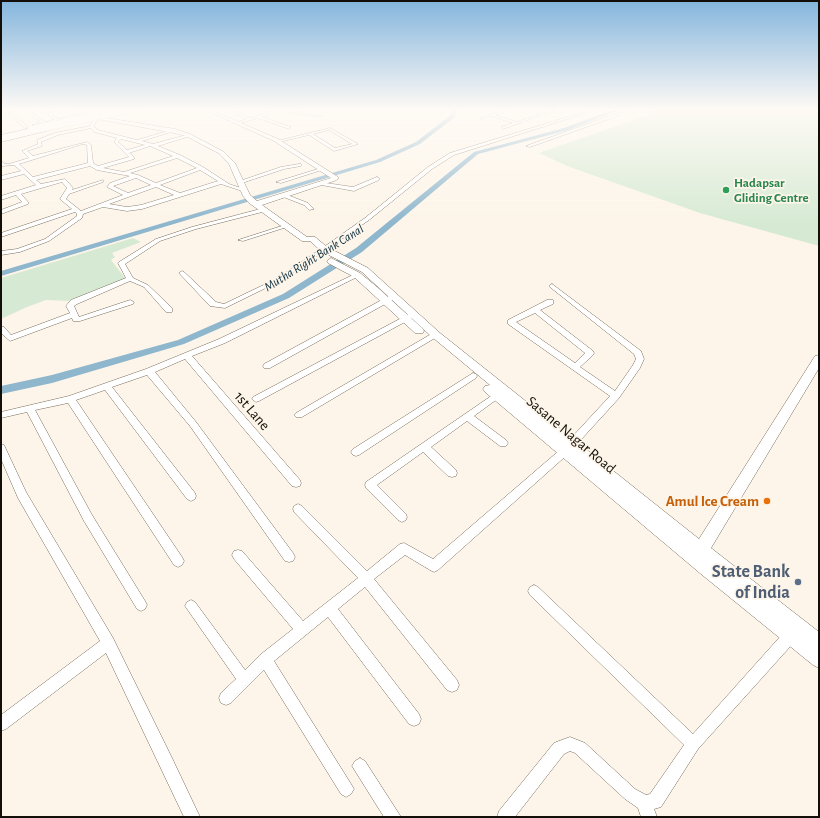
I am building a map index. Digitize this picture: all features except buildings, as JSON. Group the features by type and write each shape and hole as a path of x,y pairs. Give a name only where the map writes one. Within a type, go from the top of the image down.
{"street":[{"path":"32,158 24,151 34,147"},
{"path":"2,165 15,163 69,147"},
{"path":"89,147 91,164 96,168 136,176 179,195"},
{"path":"96,168 132,158 121,147"},
{"path":"126,152 144,147"},
{"path":"157,147 201,168 220,182 254,198 283,195 335,179 335,176 289,147"},
{"name":"Sasane Nagar Road","path":"211,147 222,153 232,163 240,182 264,210 306,238 304,242 320,252 346,264 365,270 390,299 409,318 432,337 794,631 819,643"},
{"path":"330,147 334,150 344,147"},
{"path":"182,273 213,304 225,306 278,280 367,219 430,168 452,154 474,147"},
{"path":"124,173 178,156"},
{"path":"15,163 40,186"},
{"path":"240,182 297,163"},
{"path":"32,179 91,164"},
{"path":"109,171 134,164"},
{"path":"1,235 77,211 102,205 201,168"},
{"path":"279,182 323,169"},
{"path":"1,178 25,172"},
{"path":"1,253 18,251 47,240 80,217 77,211 63,199 70,188 58,172"},
{"path":"127,195 110,187 123,180 136,176"},
{"path":"319,184 354,189 377,179"},
{"path":"1,198 63,180"},
{"path":"123,180 130,183"},
{"path":"67,193 101,181"},
{"path":"102,205 119,208 134,208 220,182"},
{"path":"136,187 142,190"},
{"path":"1,212 26,204 17,193"},
{"path":"283,195 306,204 311,209"},
{"path":"169,310 146,286 130,279 121,263 158,240 200,226 264,210"},
{"path":"241,240 287,226"},
{"name":"Sasane Nagar Road","path":"346,264 357,275 390,299"},
{"path":"1,415 70,399 149,371 248,329 357,275"},
{"path":"130,279 70,306 76,319 80,319 130,302"},
{"path":"226,698 265,660 404,548 434,566 568,448 616,396 637,366 640,359 638,353 552,286"},
{"path":"267,366 390,299"},
{"path":"550,302 511,322 616,396"},
{"path":"536,310 590,353 576,367"},
{"path":"1,329 10,338 74,314"},
{"path":"256,399 409,318"},
{"path":"299,415 432,337"},
{"name":"Sasane Nagar Road","path":"432,337 472,376 700,550 794,631 819,659"},
{"name":"1st Lane","path":"187,356 296,483"},
{"path":"700,550 819,359"},
{"path":"149,371 192,424 289,557"},
{"path":"356,452 472,376"},
{"path":"107,387 191,496"},
{"path":"402,517 370,485 497,395"},
{"path":"70,399 178,562"},
{"path":"30,409 88,518 140,605"},
{"path":"467,416 503,442"},
{"path":"424,446 452,473"},
{"path":"1,448 22,495 108,643 168,763 192,817"},
{"path":"298,510 366,578 452,685"},
{"path":"238,554 302,630"},
{"path":"534,591 693,744"},
{"path":"191,606 244,679"},
{"path":"329,608 414,719"},
{"path":"505,817 559,748 570,744 580,748 647,810 655,801 693,744 794,631"},
{"path":"1,724 108,643"},
{"path":"265,660 346,789"},
{"path":"360,766 393,817"}],"green space":[{"name":"Hadapsar Gliding Centre","path":"556,147 819,147 819,246 700,213 567,166 539,153"},
{"path":"133,238 141,242 112,253 115,257 111,260 125,278 124,280 70,301 46,300 1,319 1,278"}],"waterway":[{"path":"1,274 378,161 409,147"},
{"name":"Mutha Right Bank Canal","path":"1,390 52,379 181,342 286,296 359,250 476,153 498,147"}],"place":[{"name":"Hadapsar Gliding Centre","path":"726,190"},
{"name":"Amul Ice Cream","path":"767,501"},
{"name":"State Bank of India","path":"798,582"}]}
